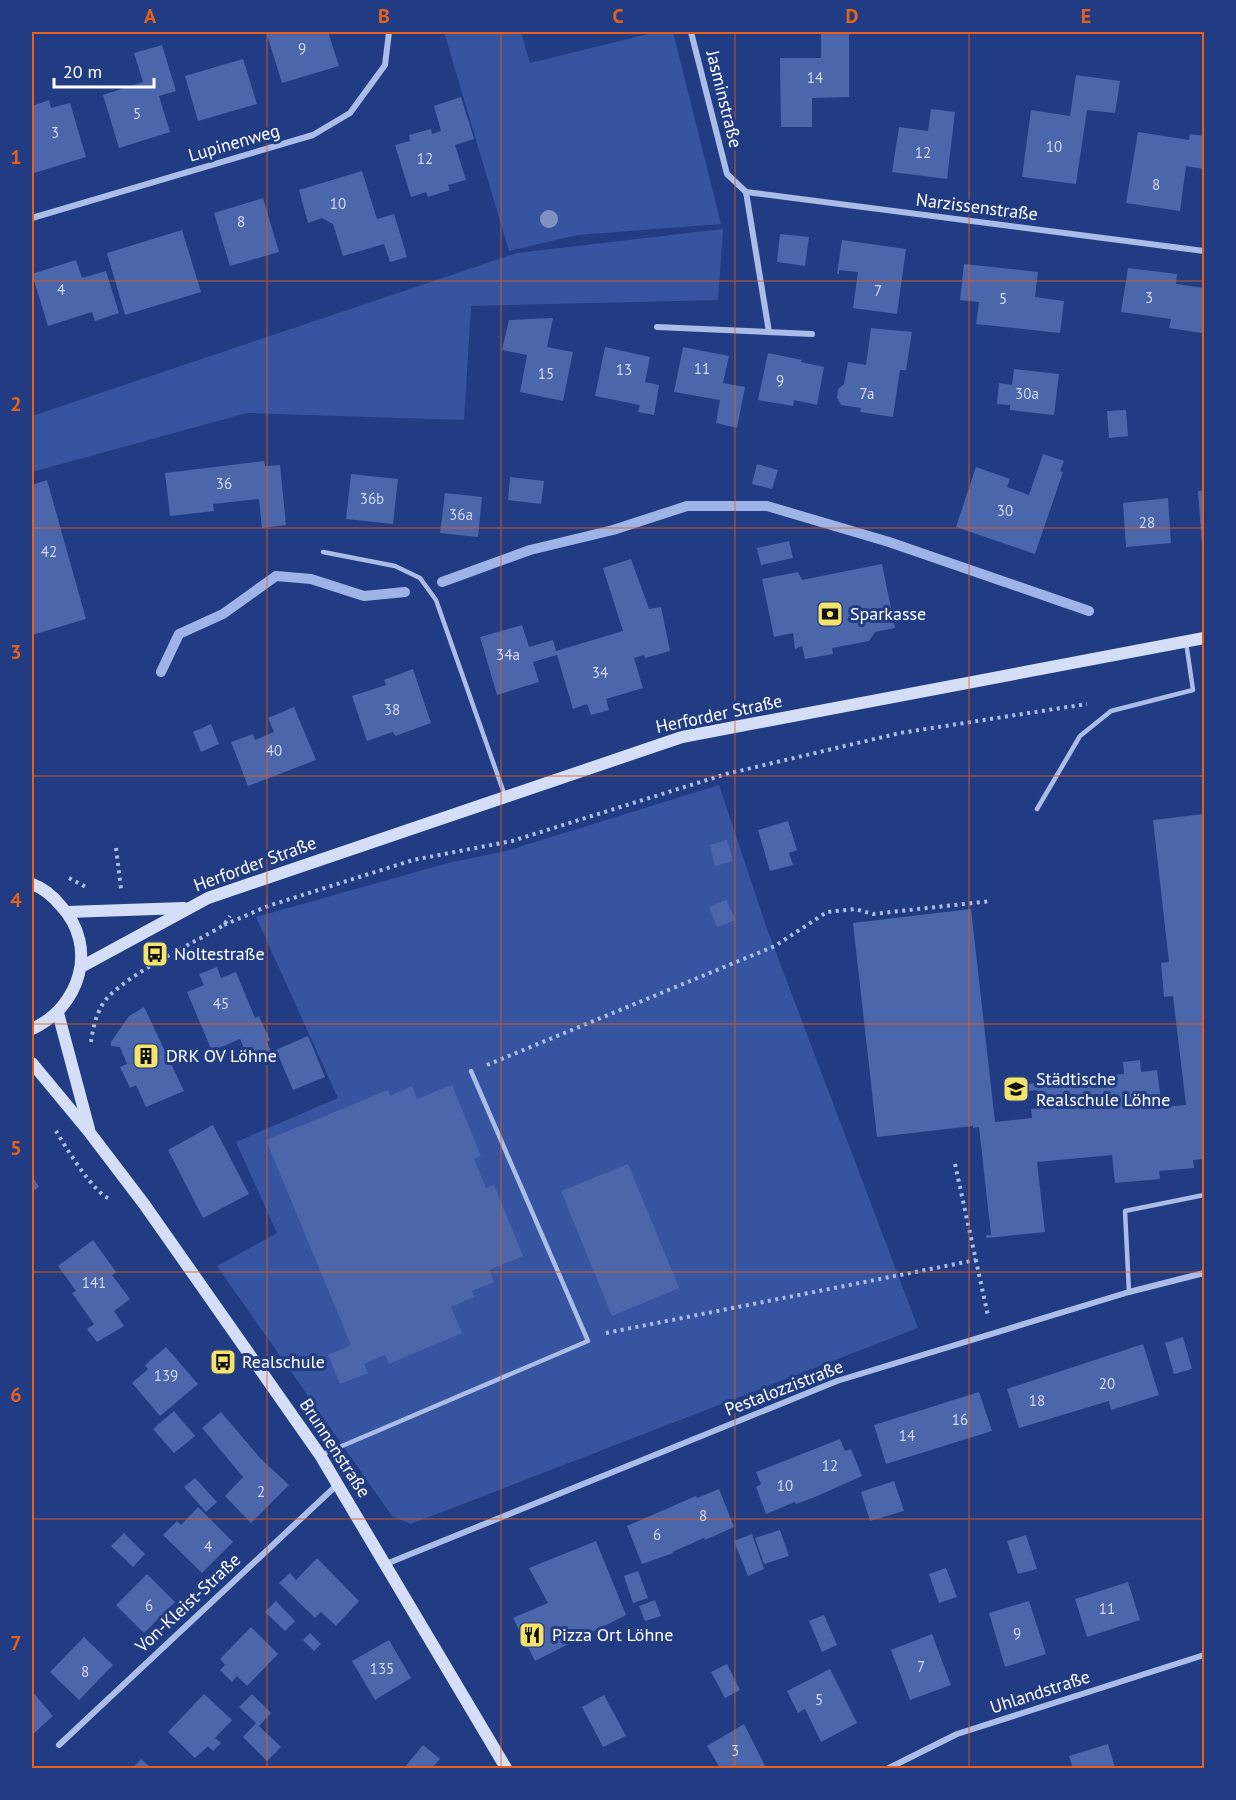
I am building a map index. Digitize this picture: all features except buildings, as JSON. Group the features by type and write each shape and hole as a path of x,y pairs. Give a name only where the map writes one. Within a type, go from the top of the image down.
{"main road":[{"name":"Herforder Straße","path":"81,967 189,907 682,736 1204,638"},
{"path":"32,884 54,897 67,912 76,929 81,948 81,967 69,1000 58,1013 32,1029"},
{"name":"Herforder Straße","path":"67,912 189,907"},
{"name":"Brunnenstraße","path":"58,1013 90,1133"},
{"name":"Brunnenstraße","path":"32,1063 90,1133 219,1309 320,1455 506,1768"}],"street":[{"name":"Lupinenweg","path":"32,218 313,135 350,113 385,65 389,32"},
{"name":"Jasminstraße","path":"691,32 727,174 746,192"},
{"name":"Narzissenstraße","path":"746,192 1204,251"},
{"path":"746,192 769,332"},
{"path":"657,327 812,334"},
{"name":"Pestalozzistraße","path":"386,1564 837,1381 1130,1292 1204,1273"},
{"name":"Von-Kleist-Straße","path":"59,1744 338,1484"},
{"name":"Uhlandstraße","path":"889,1768 957,1734 1204,1655"}],"lane":[{"path":"323,552 395,566 420,578 436,600 506,797"},
{"path":"1037,809 1080,736 1111,711 1193,690 1186,642"},
{"path":"320,1455 588,1341 471,1071"},
{"path":"1130,1292 1125,1211 1204,1195"}],"path":[{"path":"69,1053 91,1044 94,1023 108,997 135,976 224,925 268,906 413,860 512,841 726,774 900,734 1089,704"},
{"path":"116,848 121,896"},
{"path":"224,925 249,885"},
{"path":"471,1071 775,946 827,912 855,909 873,914 991,901"},
{"path":"955,1164 993,1334"},
{"path":"588,1341 606,1333 976,1260"}],"shaded area":[{"path":"444,32 521,32 530,63 656,32 673,32 721,224 577,235 509,251"},
{"path":"723,229 718,300 471,306 464,420 247,413 32,472 32,416 517,253"},
{"path":"719,785 766,926 918,1328 411,1524 392,1516 217,1266 277,1233 236,1142 338,1098 256,917 448,863 506,851"}],"waterway":[{"path":"442,582 530,550 613,530 687,506 767,506 889,542 1089,611"},
{"path":"161,672 179,634 223,614 276,576 311,579 364,596 405,592"}],"place":[{"name":"Sparkasse","path":"830,614"},
{"name":"Noltestraße","path":"155,954"},
{"name":"DRK OV Löhne","path":"146,1056"},
{"name":"Städtische Realschule Löhne","path":"1016,1089"},
{"name":"Realschule","path":"223,1362"},
{"name":"Pizza Ort Löhne","path":"532,1635"}]}
